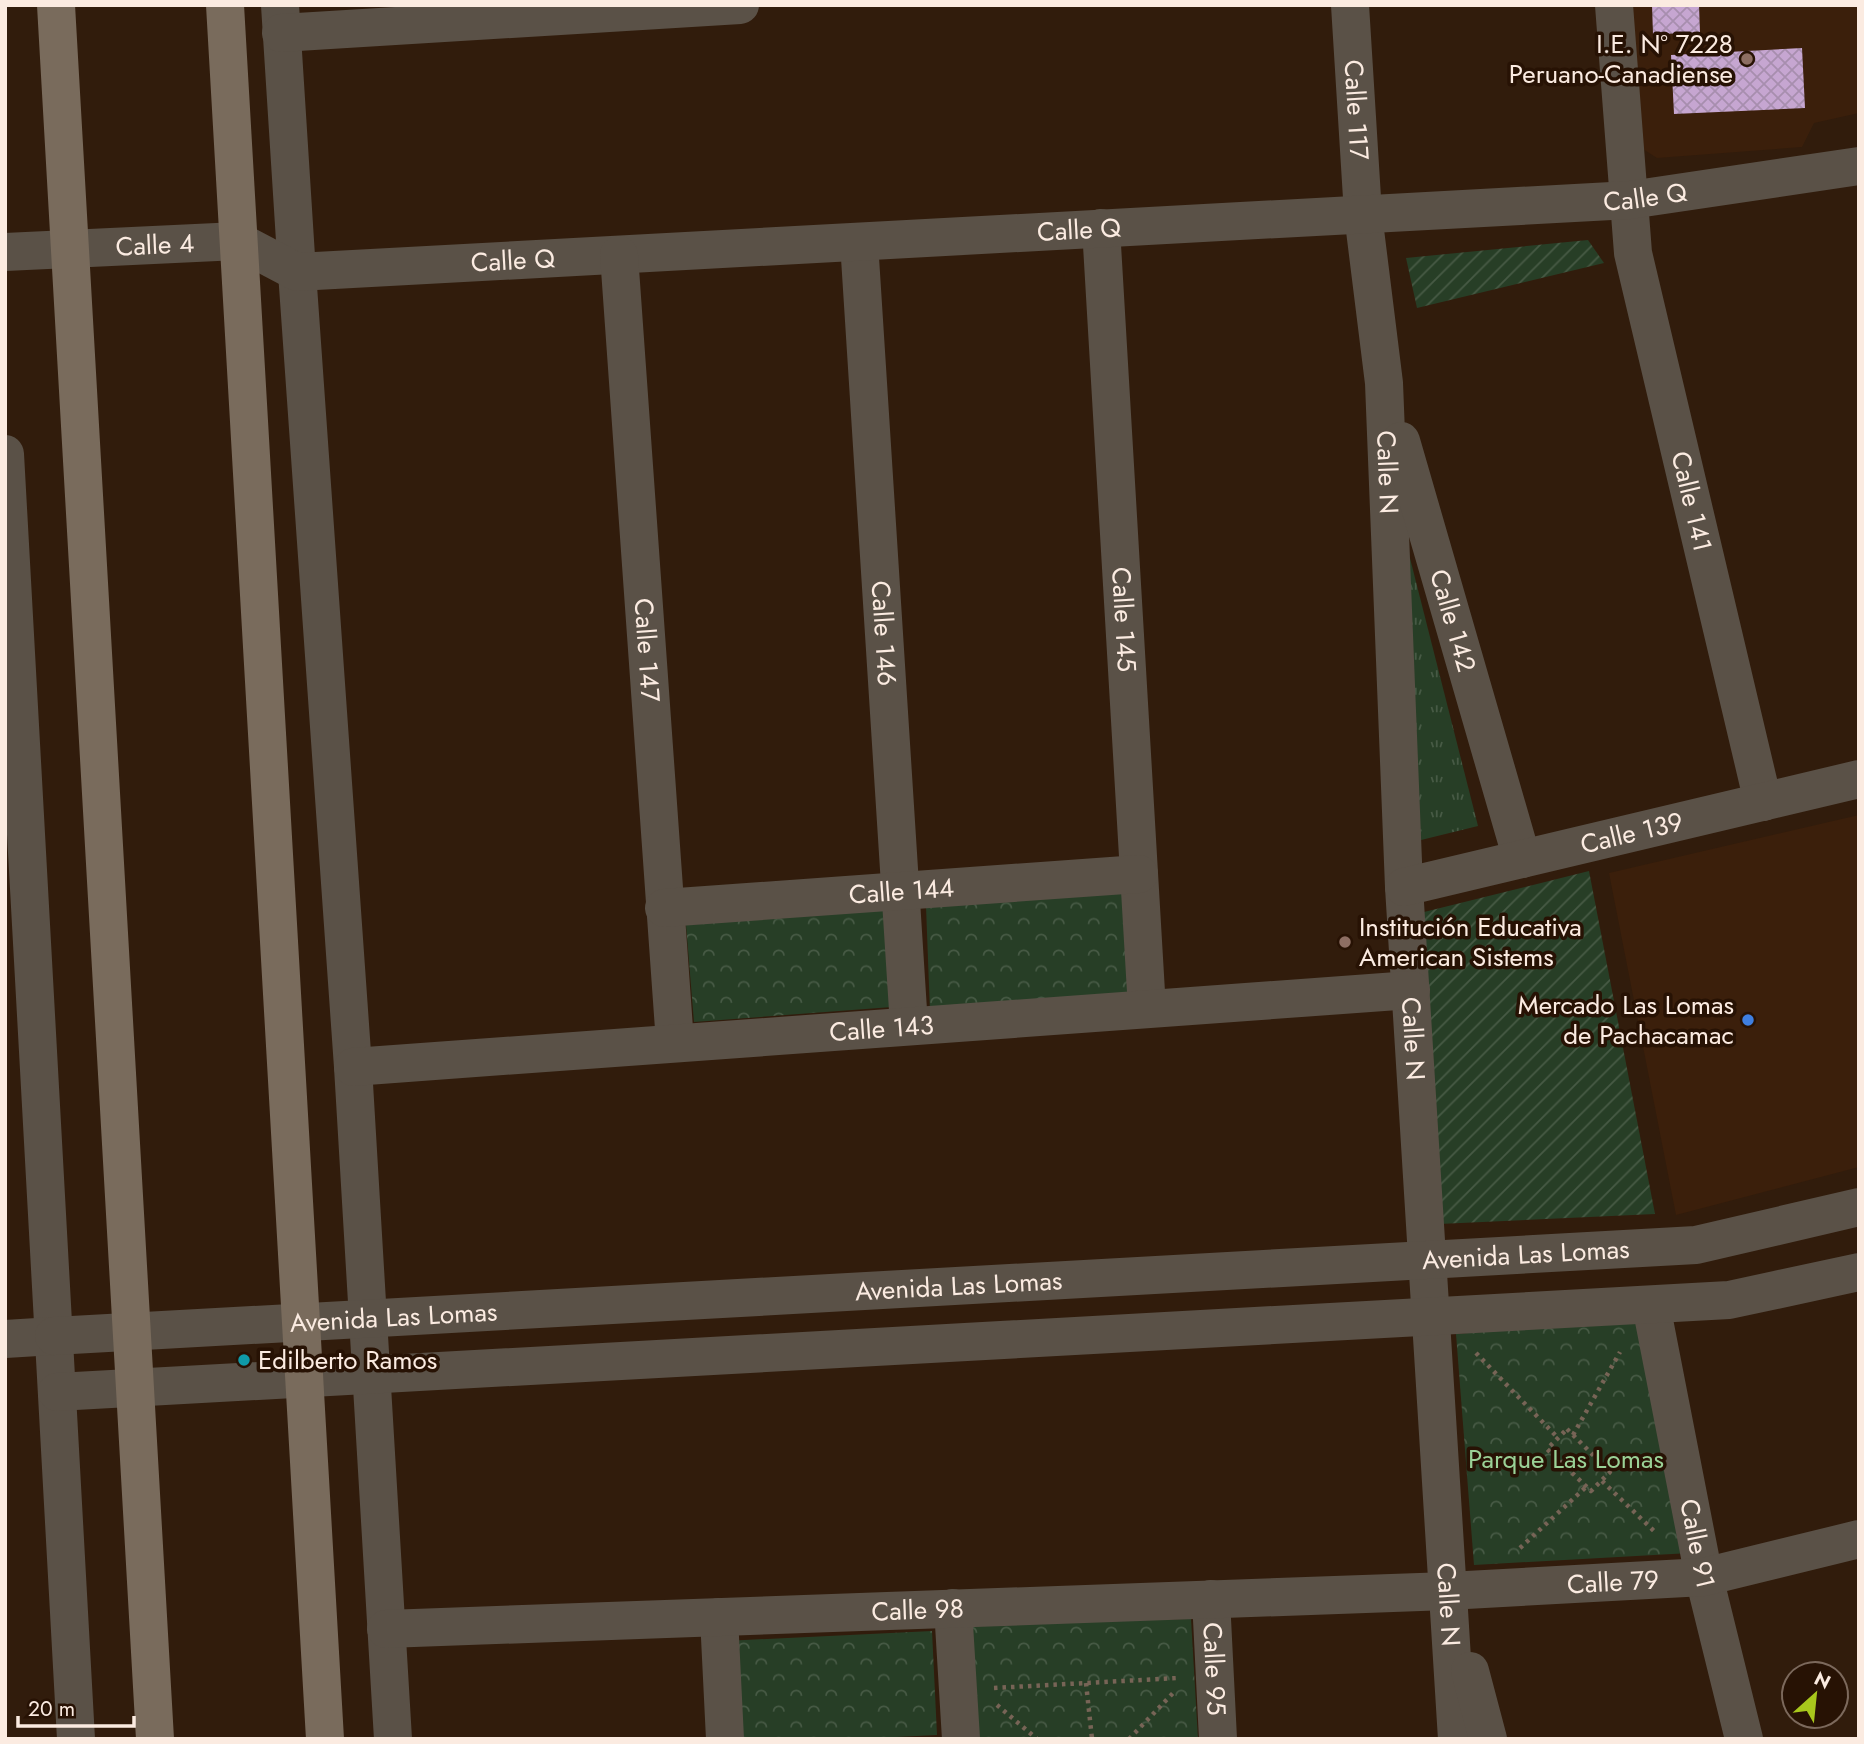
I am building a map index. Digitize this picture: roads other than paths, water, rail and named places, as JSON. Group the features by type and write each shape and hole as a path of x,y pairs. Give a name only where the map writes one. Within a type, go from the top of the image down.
{"main road":[{"path":"56,5 155,1739"},
{"path":"225,5 326,1739"}],"street":[{"path":"393,1739 353,1067 281,19 740,5"},
{"name":"Calle 117","path":"1350,5 1363,214"},
{"name":"Calle 141","path":"1614,5 1633,253 1763,802"},
{"name":"Calle Q","path":"297,272 1630,200 1856,176"},
{"name":"Calle N","path":"1363,214 1384,383 1404,887 1428,1260 1445,1316 1448,1591 1457,1739"},
{"name":"Calle 145","path":"1101,228 1147,1009"},
{"name":"Calle 4","path":"5,252 238,241"},
{"path":"238,241 297,272"},
{"name":"Calle 146","path":"859,242 909,1026"},
{"name":"Calle 147","path":"619,255 675,1043"},
{"name":"Calle 142","path":"1384,383 1522,859"},
{"path":"5,454 8,564 76,1739"},
{"name":"Calle 139","path":"1404,887 1859,779"},
{"name":"Calle 144","path":"664,908 1139,874"},
{"name":"Calle 143","path":"353,1067 1411,990"},
{"name":"Avenida Las Lomas","path":"5,1339 1696,1245 1859,1207"},
{"path":"57,1392 1728,1300 1859,1272"},
{"name":"Calle 91","path":"1651,1305 1703,1577 1744,1739"},
{"name":"Calle 79","path":"1448,1591 1703,1577 1859,1539"},
{"path":"1448,1591 1488,1739"},
{"name":"Calle 98","path":"386,1629 1448,1591"},
{"name":"Calle 95","path":"1211,1599 1218,1739"},
{"path":"953,1608 961,1739"},
{"path":"719,1617 725,1739"}],"place":[{"name":"I.E. N° 7228 Peruano-Canadiense","path":"1747,59"},
{"name":"Institución Educativa American Sistems","path":"1345,942"},
{"name":"Mercado Las Lomas de Pachacamac","path":"1748,1020"},
{"name":"Edilberto Ramos","path":"244,1360"}],"park label":[{"name":"Parque Las Lomas","path":"1566,1459"}]}
